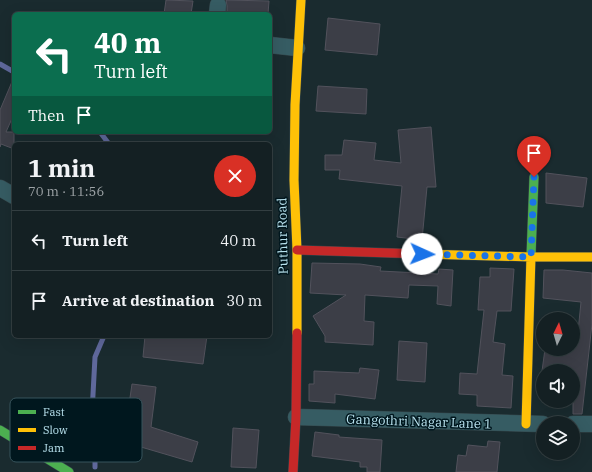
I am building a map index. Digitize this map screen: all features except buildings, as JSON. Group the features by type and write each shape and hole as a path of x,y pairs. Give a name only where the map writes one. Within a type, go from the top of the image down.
{"street":[{"name":"Puthur Road","path":"292,472 296,417 297,250 294,180 295,105 297,48 301,0"},
{"path":"272,45 297,48"},
{"path":"526,424 534,177"},
{"path":"0,188 12,195"},
{"path":"297,250 531,257 592,257"},
{"name":"Gangothri Nagar Lane 1","path":"296,417 536,424"},
{"path":"580,424 592,424"},
{"path":"0,430 10,436"},
{"path":"53,462 69,472"}],"waterway":[{"path":"0,64 12,71"},
{"path":"102,134 108,142"},
{"path":"93,398 95,357 103,338"},
{"path":"95,462 95,467"}],"traffic: fast":[{"path":"531,256 534,177"},
{"path":"0,430 10,436"},
{"path":"53,462 69,472"}],"traffic: slow":[{"path":"297,333 297,250 294,180 295,105 301,0"},
{"path":"423,254 592,257"},
{"path":"526,424 531,256"}],"traffic: jam":[{"path":"297,250 423,254"},
{"path":"293,472 296,417 297,333"}],"route":[{"path":"422,254 531,257 534,177"}]}
